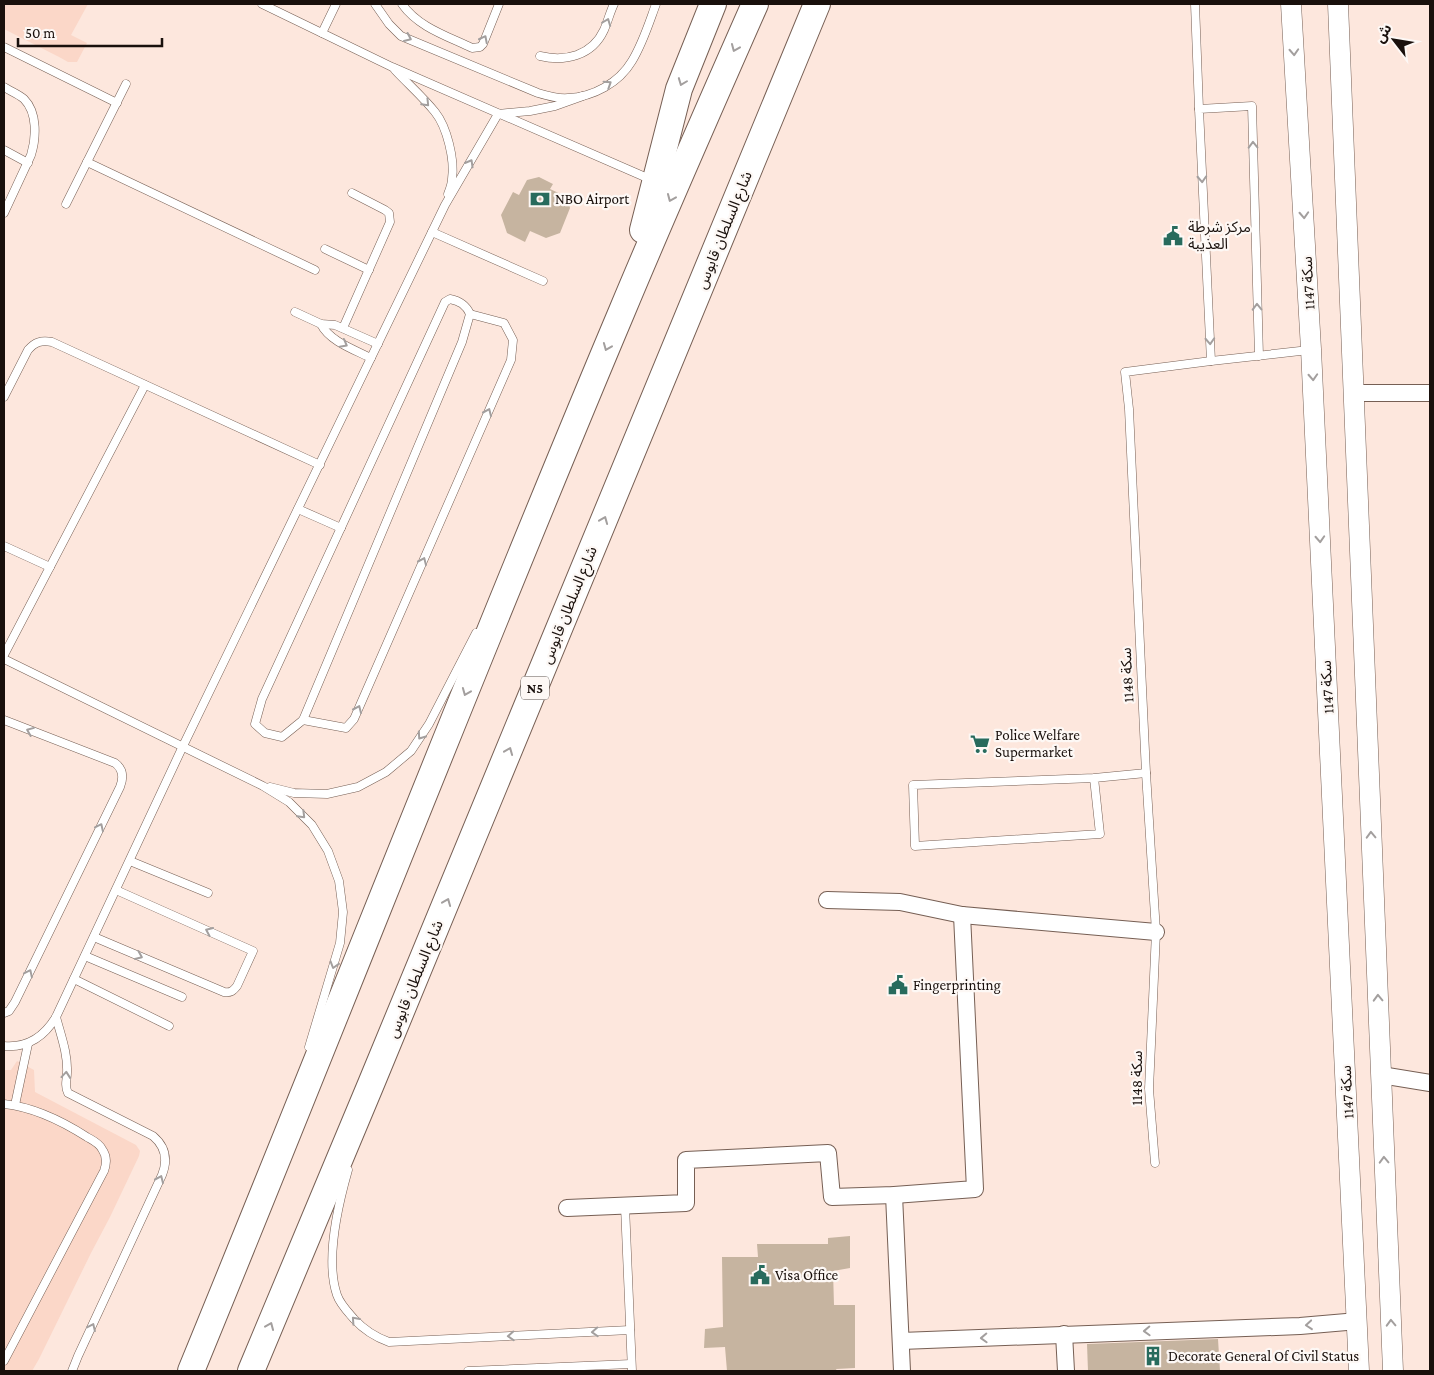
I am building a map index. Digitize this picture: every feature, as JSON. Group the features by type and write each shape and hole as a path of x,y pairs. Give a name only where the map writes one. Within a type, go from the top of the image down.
{"highway":[{"path":"622,309 679,89 713,4"},
{"path":"191,1371 622,309 755,4"},
{"name":"شارع السلطان قابوس","path":"251,1371 817,4"}],"street":[{"name":"سكة 1147","path":"1292,4 1311,350 1360,1371"},
{"path":"1338,4 1393,1371"},
{"path":"1353,394 1430,393"},
{"path":"827,900 900,902 962,915 1156,932"},
{"path":"567,1208 686,1203 686,1160 828,1153 832,1197 976,1189 962,915"},
{"path":"1381,1075 1430,1083"},
{"path":"894,1195 902,1371"},
{"path":"901,1341 1300,1326 1358,1321"},
{"path":"1064,1334 1066,1371"}],"lane":[{"path":"262,4 392,67 655,182"},
{"path":"322,33 336,4"},
{"path":"375,4 389,24 401,36 538,94 568,98 583,96"},
{"path":"402,4 415,19 424,25 472,48 483,44 499,4"},
{"path":"540,56 564,59 576,56 587,50 596,42 603,31 614,4"},
{"path":"498,114 555,106 604,88 622,74 632,62 656,4"},
{"path":"1195,4 1211,361"},
{"path":"4,47 117,102"},
{"path":"392,67 436,113 447,138 451,151 453,178 445,205"},
{"path":"66,204 126,84"},
{"path":"4,87 24,100 34,123 31,156 4,213"},
{"path":"1199,109 1252,106 1258,356"},
{"path":"4,1046 14,1047 28,1044 51,1026 56,1017 183,746 445,205 498,114"},
{"path":"4,150 28,163"},
{"path":"87,162 315,270"},
{"path":"343,328 389,226 390,217 385,210 352,193"},
{"path":"432,232 543,281"},
{"path":"325,249 368,270"},
{"path":"450,299 458,301 467,307 470,314 462,342 303,720 282,737 265,733 255,724 262,699 446,302 450,299"},
{"path":"295,312 321,324 330,324 343,328 378,344"},
{"path":"303,720 346,728 354,719 511,360 514,340 504,323 470,314"},
{"path":"321,324 330,336 371,358"},
{"path":"4,397 32,345 38,342 52,342 320,464"},
{"name":"سكة 1148","path":"1155,1163 1149,1089 1156,932 1146,773 1129,409 1125,372 1311,350"},
{"path":"145,384 4,657 263,786 289,802 312,825 328,851 339,881 343,912 340,943 307,1055"},
{"path":"496,594 541,507"},
{"path":"298,509 341,528"},
{"path":"4,546 50,567"},
{"path":"263,786 294,793 326,794 358,787 386,772 410,751 429,724 478,629"},
{"path":"4,720 115,763 122,771 123,776 120,787 15,1002 9,1011 4,1013"},
{"path":"1094,778 1100,834 916,846 913,785 1094,778 1146,773"},
{"path":"130,861 208,893"},
{"path":"94,938 224,992 229,993 237,986 253,951 116,890"},
{"path":"85,956 182,997"},
{"path":"74,979 169,1026"},
{"path":"56,1017 66,1051 66,1085 68,1093 153,1136 162,1145 166,1157 162,1175 72,1371"},
{"path":"15,1105 28,1044"},
{"path":"356,1139 371,1084"},
{"path":"267,1185 295,1092"},
{"path":"4,1104 15,1105 76,1130 98,1143 106,1159 104,1171 4,1361"},
{"path":"349,1166 332,1252 332,1278 338,1297 348,1312 362,1327 377,1338 389,1342 630,1330"},
{"path":"468,1371 632,1368 626,1206"}],"shaded area":[{"path":"4,4 88,4 71,35 87,43 77,62 68,62 4,29"},
{"path":"17,1061 34,1070 35,1092 136,1145 140,1151 110,1217 32,1371 4,1371 4,1070 11,1070"}],"building":[{"path":"539,177 553,184 550,189 567,197 570,208 560,233 546,238 530,231 525,242 507,233 501,215 513,192 519,195 527,180"},
{"path":"850,1236 850,1268 833,1271 834,1305 855,1305 855,1368 836,1369 837,1371 727,1371 725,1347 704,1348 705,1329 723,1327 722,1257 758,1257 757,1244 828,1244 828,1238"},
{"name":"Decorate General Of Civil Status","path":"1218,1339 1220,1371 1088,1371 1087,1344"}],"place":[{"name":"NBO Airport","path":"540,199"},
{"name":"مركز شرطة العذيبة","path":"1173,236"},
{"name":"Police Welfare Supermarket","path":"980,744"},
{"name":"Fingerprinting","path":"898,985"},
{"name":"Visa Office","path":"760,1275"},
{"name":"Decorate General Of Civil Status","path":"1153,1356"}]}
